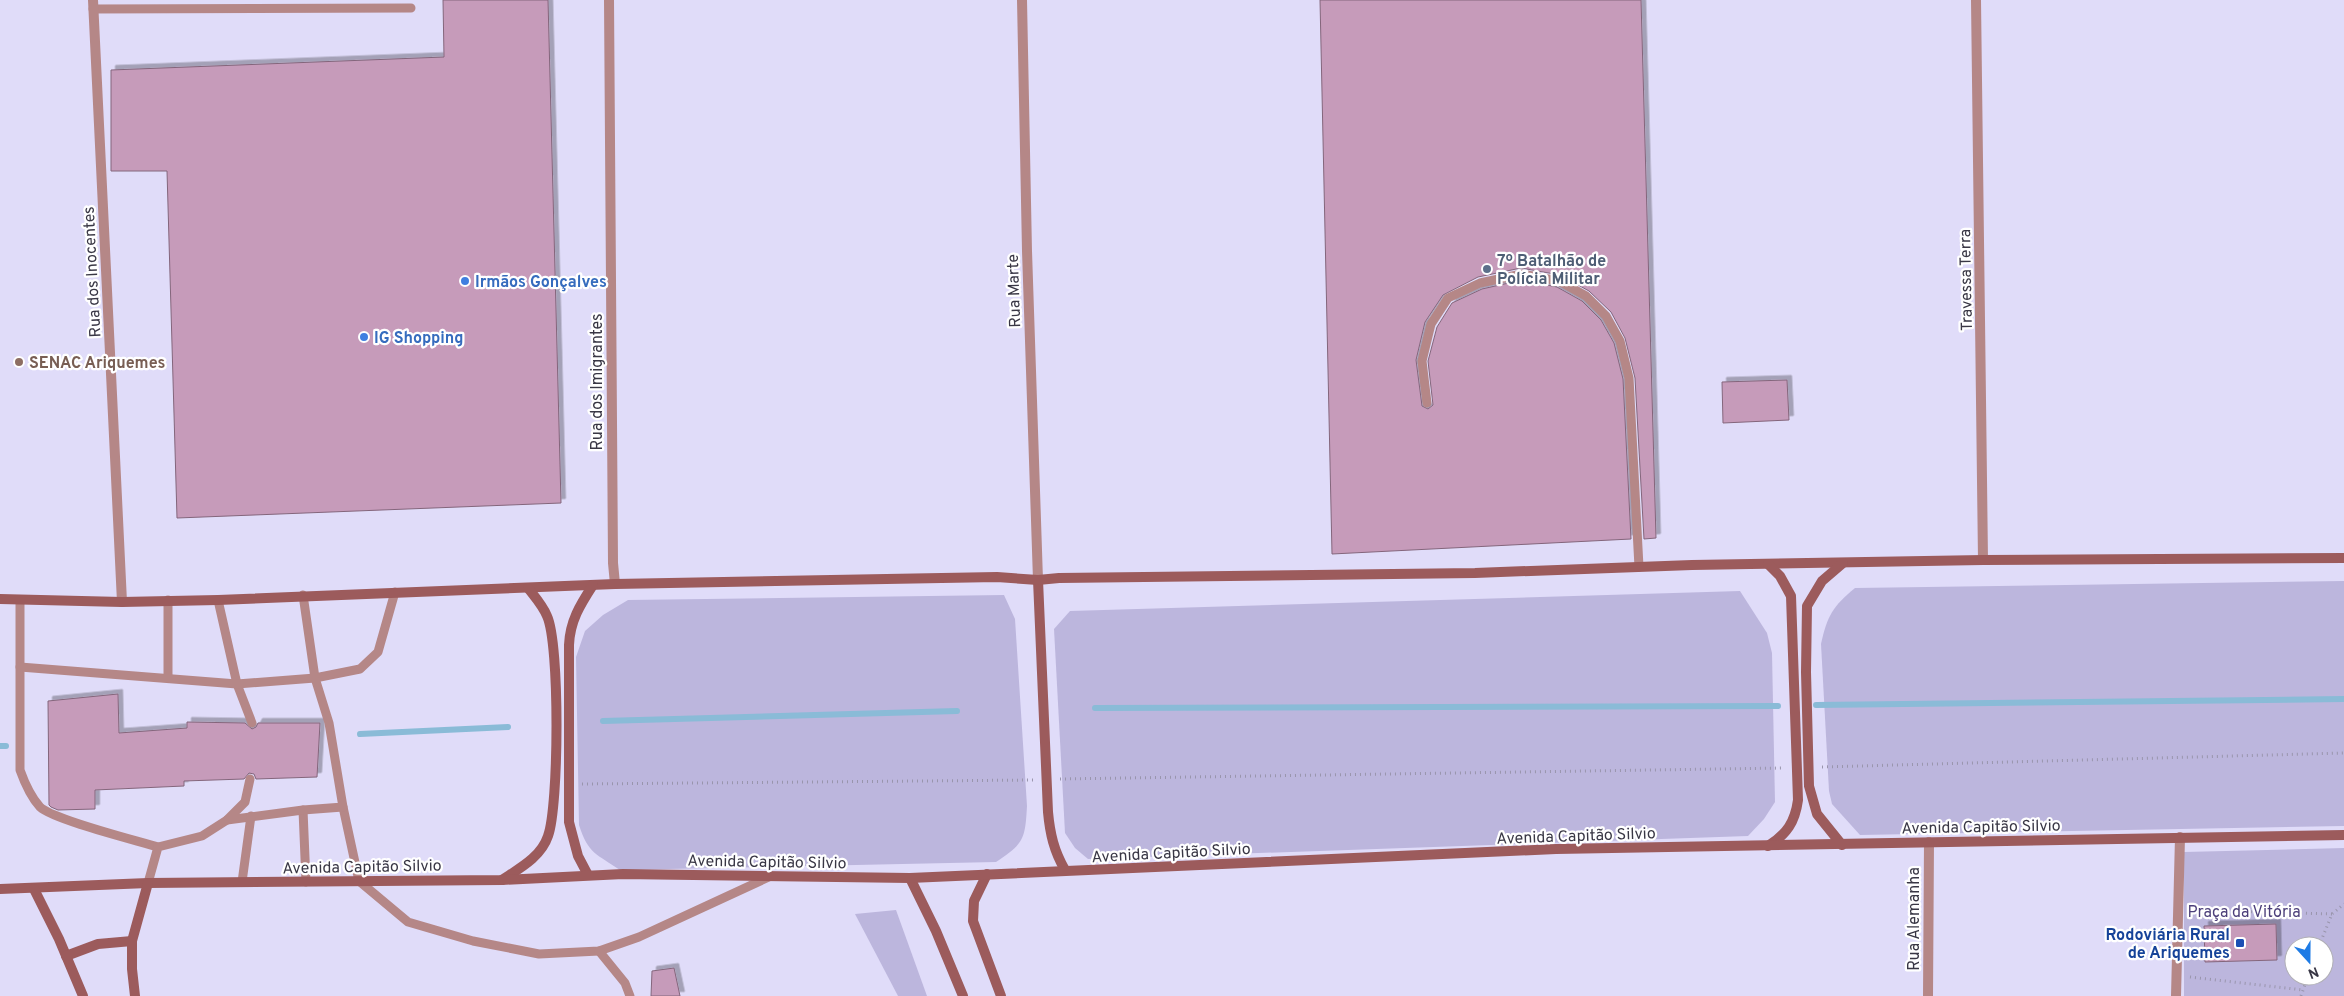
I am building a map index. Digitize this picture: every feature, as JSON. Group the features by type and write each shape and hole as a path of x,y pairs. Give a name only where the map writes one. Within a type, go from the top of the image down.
{"main road":[{"path":"0,599 122,602 218,600 615,584 997,577 1038,580 1059,578 1475,573 1639,567 1983,560 2344,558"},
{"path":"1842,845 1816,814 1809,786 1806,672 1807,606 1822,581 1843,563"},
{"path":"1768,564 1780,576 1791,596 1798,768 1796,818 1782,836 1768,846"},
{"path":"1038,580 1050,836 1056,854 1065,870"},
{"path":"588,875 582,867 569,822 570,628 578,609 592,585"},
{"path":"502,880 527,864 541,851 548,836 552,817 556,719 554,648 548,616 528,588"},
{"name":"Avenida Capitão Silvio","path":"0,889 148,883 502,880 588,875 910,878 1556,849 2344,835"},
{"path":"987,874 974,900 973,921 1002,996"},
{"path":"910,878 936,931 963,996"},
{"path":"135,996 132,969 132,941 148,883"},
{"path":"34,889 83,996"},
{"path":"66,956 98,944 132,941"}],"street":[{"name":"Rua dos Imigrantes","path":"609,0 613,563 615,584"},
{"name":"Rua Marte","path":"1022,0 1027,261 1038,580"},
{"name":"Travessa Terra","path":"1976,0 1983,560"},
{"name":"Rua dos Inocentes","path":"93,5 122,602"},
{"path":"2176,996 2180,837"},
{"name":"Rua Alemanha","path":"1928,996 1929,842"}],"lane":[{"path":"93,5 411,8"},
{"path":"1427,403 1422,361 1431,324 1448,298 1480,283 1522,274 1559,280 1586,296 1606,316 1623,348 1629,378 1639,567"},
{"path":"20,667 237,684 315,678 360,669 378,652 395,592"},
{"path":"303,596 315,678 329,723 343,807 359,881 408,922 473,941 539,954 599,951 655,930 771,876"},
{"path":"20,600 20,770 28,792 42,808 60,817 158,847 202,836 227,820 245,802 250,779"},
{"path":"168,600 168,678"},
{"path":"218,600 237,684 252,723"},
{"path":"227,820 343,807"},
{"path":"303,810 306,882"},
{"path":"242,882 251,816"},
{"path":"148,883 158,847"},
{"path":"599,951 625,983 630,996"}],"path":[{"path":"1809,768 2344,753"},
{"path":"568,784 1047,780 1798,768"},
{"path":"2323,936 2332,914 2344,904"},
{"path":"2178,910 2332,914"},
{"path":"2177,976 2303,990"},
{"path":"2302,996 2304,986"}],"green space":[{"path":"2344,581 2344,826 1860,835 1832,804 1829,791 1821,644 1832,612 1841,600 1855,588"},
{"path":"1740,591 1767,633 1772,653 1775,802 1764,819 1748,836 1088,859 1075,848 1065,833 1054,629 1070,611"},
{"path":"1004,595 1015,619 1027,806 1024,834 1021,840 1018,845 996,862 620,870 594,852 586,842 579,825 576,657 585,631 603,615 628,600"},
{"name":"Praça da Vitória","path":"2344,848 2344,996 2184,996 2184,852"},
{"path":"896,910 927,996 898,996 855,914"}],"building":[{"name":"IG Shopping","path":"443,0 548,0 561,503 177,518 167,171 111,171 111,70 444,57"},
{"name":"7º Batalhão de Polícia Militar","path":"1320,0 1641,0 1656,538 1644,539 1635,378 1625,338 1611,312 1589,291 1560,275 1521,268 1478,277 1443,295 1425,322 1416,360 1422,406 1428,409 1433,405 1428,361 1437,327 1452,303 1482,289 1522,280 1557,287 1582,301 1601,320 1614,343 1623,379 1631,539 1332,554"},
{"path":"1787,380 1789,420 1723,423 1722,382"},
{"path":"118,694 119,733 187,728 187,722 245,723 252,729 258,723 320,723 317,777 256,779 254,774 249,773 244,779 184,781 184,786 95,790 95,809 58,810 51,807 49,805 48,701"},
{"name":"Rodoviária Rural de Ariquemes","path":"2276,924 2277,960 2205,962 2204,926"},
{"path":"674,968 680,996 651,996 652,971"}],"waterway":[{"path":"1816,705 2344,699"},
{"path":"1095,708 1778,706"},
{"path":"603,721 957,711"},
{"path":"360,734 508,727"},
{"path":"0,746 6,746"}],"place":[{"name":"7º Batalhão de Polícia Militar","path":"1487,269"},
{"name":"Irmãos Gonçalves","path":"465,281"},
{"name":"IG Shopping","path":"364,337"},
{"name":"SENAC Ariquemes","path":"19,362"},
{"name":"Rodoviária Rural de Ariquemes","path":"2240,943"}]}
